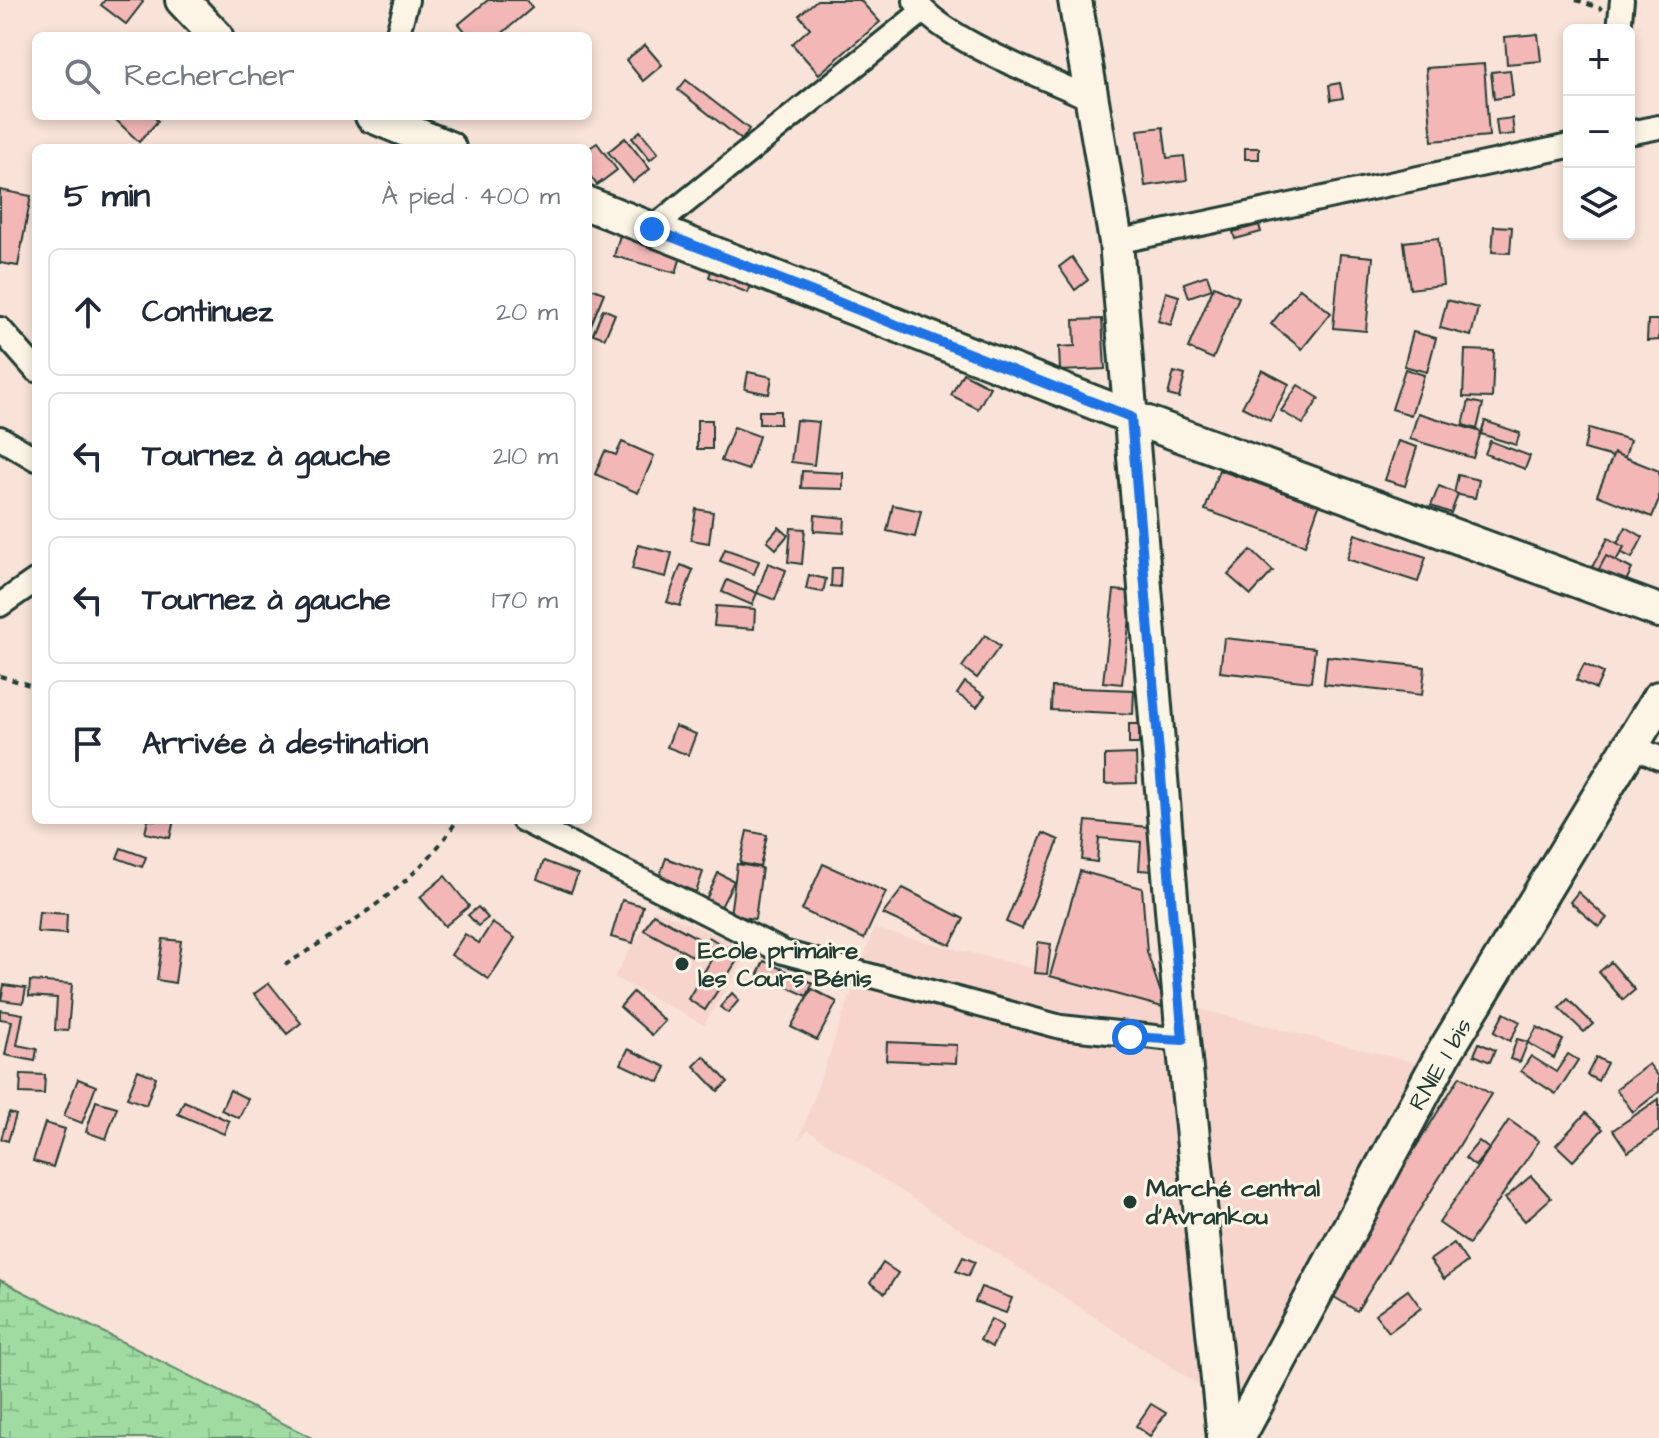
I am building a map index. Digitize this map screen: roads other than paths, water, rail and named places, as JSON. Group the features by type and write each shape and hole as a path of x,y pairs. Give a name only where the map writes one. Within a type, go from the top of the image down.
{"main road":[{"path":"182,0 212,32"},
{"path":"1075,0 1089,98 1116,242 1183,1040 1224,1438"},
{"path":"386,120 440,144"},
{"path":"592,206 1131,417 1659,611"},
{"name":"RNIE 1 bis","path":"1237,1438 1443,1055 1645,752 1659,699"}],"street":[{"path":"398,32 407,0"},
{"path":"1620,24 1622,0"},
{"path":"652,229 919,6 959,36 1089,98"},
{"path":"1635,132 1659,127"},
{"path":"1116,242 1563,147"},
{"path":"0,329 32,365"},
{"path":"0,438 32,457"},
{"path":"0,605 32,583"},
{"path":"531,824 783,952 1061,1027 1183,1040"}],"place":[{"name":"Ecole primaire les Cours Bénis","path":"682,964"},
{"name":"Marché central d'Avrankou","path":"1130,1202"}]}
